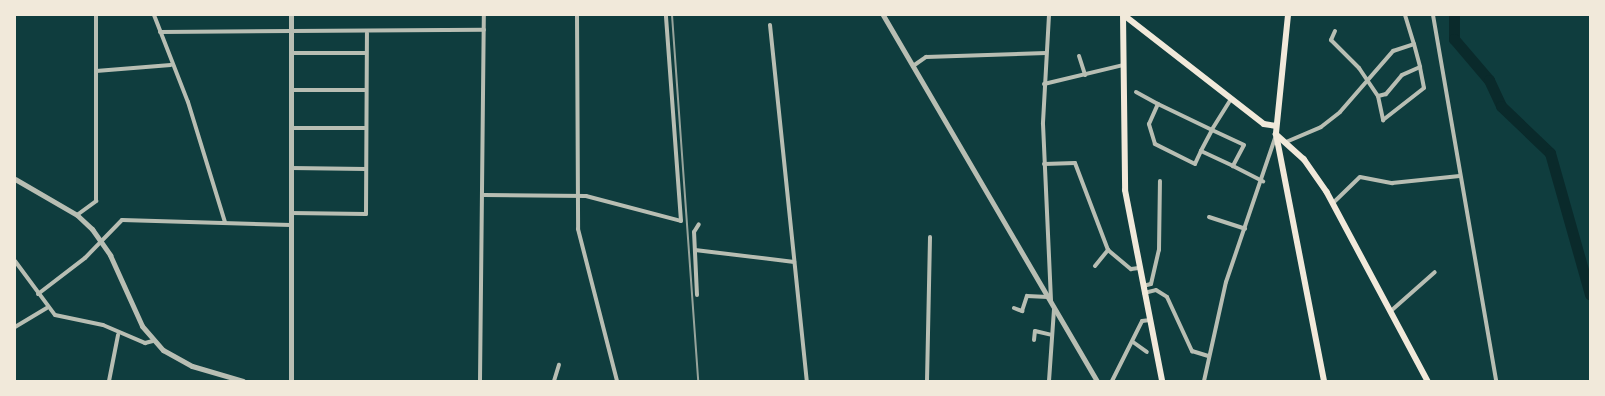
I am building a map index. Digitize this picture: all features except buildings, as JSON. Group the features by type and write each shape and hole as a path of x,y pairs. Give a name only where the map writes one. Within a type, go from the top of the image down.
{"main road":[{"path":"1124,15 1125,190 1162,381"},
{"path":"1124,15 1264,124 1276,130 1315,173 1392,310 1428,381"},
{"path":"1288,15 1276,130 1324,381"}],"street":[{"path":"77,215 96,201 96,15"},
{"path":"154,15 188,102 225,222"},
{"path":"291,15 291,381"},
{"path":"480,381 484,196 484,15"},
{"path":"576,15 576,196 578,229 617,381"},
{"path":"484,196 576,196 681,221 666,15"},
{"path":"883,15 1097,381"},
{"path":"1049,15 1044,84 1044,164 1050,299"},
{"path":"1335,31 1331,40 1366,79 1378,96 1383,120 1396,114 1424,88 1405,15"},
{"path":"1433,15 1496,381"},
{"path":"770,26 807,381"},
{"path":"160,32 291,31 367,33 484,30"},
{"path":"291,213 366,214 367,33"},
{"path":"1276,130 1286,142 1321,127 1393,51 1414,44"},
{"path":"291,53 366,53"},
{"path":"913,66 935,56 1046,53"},
{"path":"1079,56 1085,75"},
{"path":"96,70 172,65"},
{"path":"1044,84 1123,65"},
{"path":"1378,96 1386,94 1402,75 1420,67"},
{"path":"291,90 366,90"},
{"path":"1136,92 1244,145 1234,166"},
{"path":"1158,104 1149,124 1155,144 1195,164 1212,130 1231,99"},
{"path":"291,128 366,128"},
{"path":"1204,381 1208,356 1245,229 1263,181 1276,130"},
{"path":"1201,151 1263,181"},
{"path":"1044,164 1075,163 1108,250 1131,269 1139,268"},
{"path":"291,168 366,169"},
{"path":"1333,204 1360,177 1392,183 1460,176"},
{"path":"15,179 77,215 101,241 153,341"},
{"path":"1144,289 1151,284 1159,250 1160,181"},
{"path":"1208,216 1245,229"},
{"path":"38,294 101,241 122,220 291,225"},
{"path":"697,295 694,232 699,224"},
{"path":"927,381 930,236"},
{"path":"695,250 794,262"},
{"path":"1094,266 1108,250"},
{"path":"15,261 47,308 64,320 103,325 118,334 153,341 192,366 243,381"},
{"path":"1392,310 1435,272"},
{"path":"1144,289 1156,290 1167,297 1192,351 1208,356"},
{"path":"1014,308 1022,311 1026,296 1050,299"},
{"path":"15,327 47,308"},
{"path":"1049,381 1054,308"},
{"path":"1112,381 1142,321 1150,320"},
{"path":"1034,340 1035,331 1052,335"},
{"path":"109,381 118,334"},
{"path":"1133,342 1147,352"},
{"path":"554,381 559,365"}],"waterway":[{"path":"1454,15 1454,39 1489,80 1501,106 1550,153 1590,294"}],"railway":[{"path":"672,15 698,381"}]}
